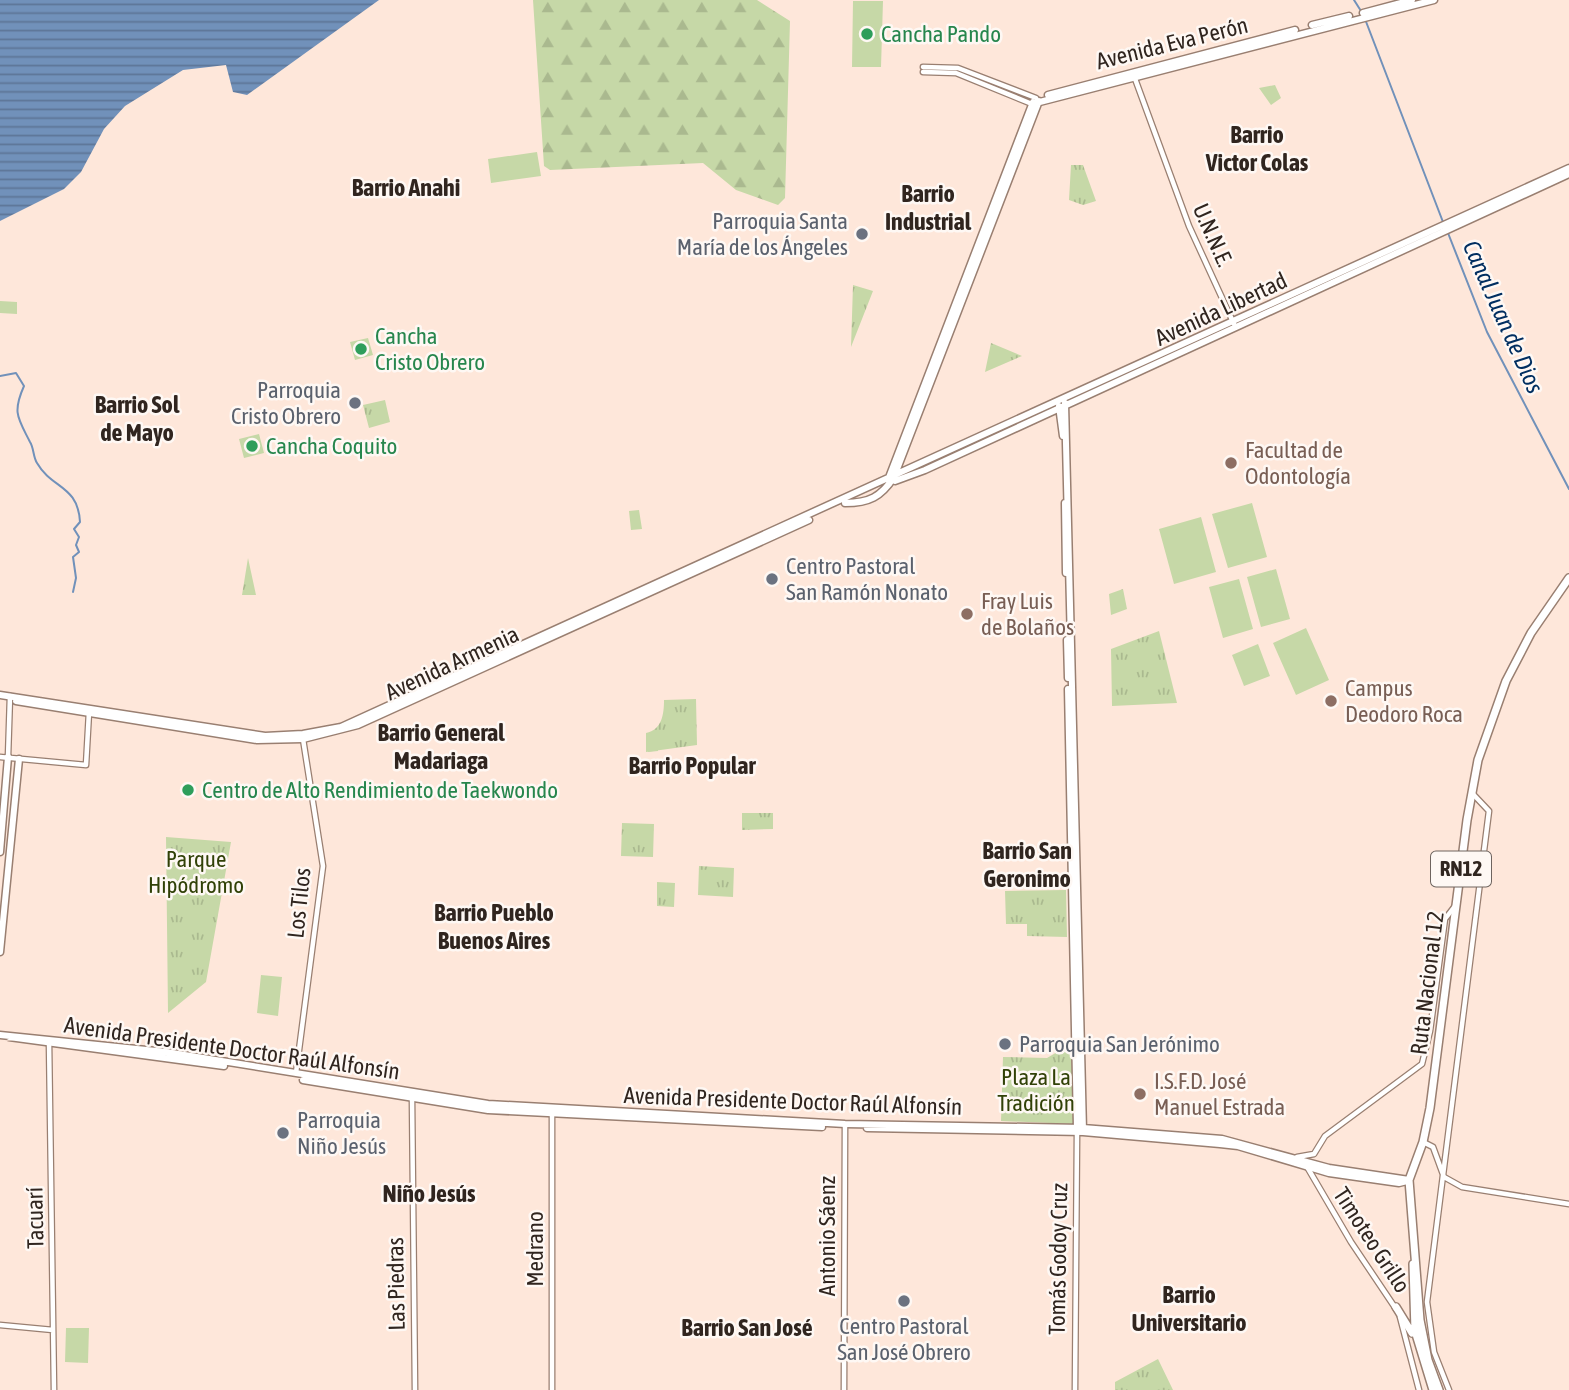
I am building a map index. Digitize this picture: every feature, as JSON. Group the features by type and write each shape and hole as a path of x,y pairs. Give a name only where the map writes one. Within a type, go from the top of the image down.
{"highway":[{"name":"Ruta Nacional 12","path":"1439,1390 1423,1341 1409,1180 1423,1142 1472,792 1486,733 1502,690 1531,633 1569,578"},
{"name":"Ruta Nacional 12","path":"1415,1246 1411,1287 1418,1344 1433,1390"},
{"path":"1395,1307 1418,1344"}],"main road":[{"name":"Avenida Eva Perón","path":"1036,101 1412,0"},
{"name":"Avenida Eva Perón","path":"1364,14 1434,0"},
{"path":"891,480 900,463 1036,101"},
{"path":"891,480 1036,101"},
{"name":"Avenida Libertad","path":"891,480 925,470 1569,168"},
{"name":"Avenida Libertad","path":"1235,324 1569,174"},
{"path":"1062,405 1080,1130"},
{"name":"Avenida Libertad","path":"891,480 1062,405"},
{"path":"900,463 910,470"},
{"name":"Avenida Armenia","path":"0,697 257,740 303,737 358,725 845,503 859,503 885,492 891,480"},
{"name":"Avenida Armenia","path":"303,737 341,727 368,716 891,480"},
{"path":"0,952 19,759"},
{"path":"0,852 4,760"},
{"path":"8,840 9,864"},
{"name":"Avenida Presidente Doctor Raúl Alfonsín","path":"2,1035 213,1064 412,1096 552,1111 844,1126"},
{"name":"Avenida Presidente Doctor Raúl Alfonsín","path":"49,1042 166,1052 412,1096"},
{"name":"Avenida Presidente Doctor Raúl Alfonsín","path":"552,1111 571,1115 844,1126 1080,1130 1238,1141 1309,1164"},
{"name":"Avenida Presidente Doctor Raúl Alfonsín","path":"1080,1130 1238,1146 1309,1164 1409,1180"}],"street":[{"path":"923,70 963,69 1036,101"},
{"name":"U.N.N.E.","path":"1134,74 1189,226 1235,324"},
{"path":"10,698 4,760 86,765 88,711"},
{"name":"Los Tilos","path":"296,1075 323,866 303,737"},
{"path":"1449,1390 1434,1352 1427,1303 1441,1174 1489,811 1472,792"},
{"path":"1309,1164 1325,1136 1422,1064 1430,1031 1445,919 1456,904"},
{"name":"Tacuarí","path":"49,1042 54,1390"},
{"name":"Las Piedras","path":"412,1096 415,1390"},
{"name":"Medrano","path":"552,1111 552,1390"},
{"name":"Antonio Sáenz","path":"844,1126 844,1390"},
{"name":"Tomás Godoy Cruz","path":"1075,1390 1080,1130"},
{"path":"1423,1142 1433,1147 1441,1174 1462,1187 1569,1204"},
{"path":"1292,1157 1310,1156 1318,1150"},
{"name":"Timoteo Grillo","path":"1309,1164 1350,1242 1395,1307 1419,1390"},
{"path":"0,1325 53,1330"}],"green space":[{"path":"533,0 757,0 790,21 785,198 778,205 736,190 703,163 550,170 544,166"},
{"name":"Cancha Pando","path":"853,1 883,1 881,67 852,67"},
{"path":"1275,85 1281,98 1271,105 1259,88"},
{"path":"537,152 541,176 491,183 488,159"},
{"path":"1071,165 1083,165 1096,201 1083,205 1069,200"},
{"path":"853,285 873,291 851,347"},
{"path":"0,301 17,302 17,314 0,313"},
{"name":"Cancha Cristo Obrero","path":"368,338 373,355 355,360 350,342"},
{"path":"991,343 1022,356 985,372"},
{"path":"385,400 390,422 369,428 363,405"},
{"name":"Cancha Coquito","path":"259,434 264,453 244,458 239,439"},
{"path":"1252,503 1267,557 1228,568 1212,514"},
{"path":"639,510 642,529 631,530 629,511"},
{"path":"1201,517 1216,572 1174,584 1159,529"},
{"path":"248,558 256,595 242,595"},
{"path":"1276,569 1290,619 1261,627 1247,577"},
{"path":"1239,579 1253,629 1223,638 1209,587"},
{"path":"1123,589 1127,609 1111,615 1109,594"},
{"path":"1306,628 1329,680 1296,695 1273,643"},
{"path":"1159,631 1177,703 1112,706 1111,649"},
{"path":"1258,644 1270,676 1244,686 1232,655"},
{"path":"696,699 697,745 646,752 646,733 659,725 663,716 664,700"},
{"path":"647,734 658,734 658,751 648,752"},
{"path":"742,813 773,813 773,829 742,830"},
{"path":"622,823 654,824 653,857 621,856"},
{"name":"Parque Hipódromo","path":"166,837 231,842 206,982 168,1013"},
{"path":"699,866 734,868 733,897 698,895"},
{"path":"657,882 675,883 674,907 657,906"},
{"path":"1066,890 1067,937 1027,936 1027,924 1006,924 1005,891"},
{"path":"261,975 282,977 278,1016 257,1013"},
{"name":"Plaza La Tradición","path":"1071,1044 1074,1124 1001,1121 1003,1057 1047,1058"},
{"path":"1004,1096 1015,1096 1014,1115 1004,1114"},
{"path":"66,1328 89,1328 88,1363 65,1362"},
{"path":"1158,1359 1173,1390 1115,1390 1115,1382"}],"water":[{"path":"0,0 379,0 247,95 233,92 226,65 183,70 125,106 104,129 81,172 64,189 0,221"}],"waterway":[{"name":"Canal Juan de Dios","path":"1354,0 1361,11"},
{"name":"Canal Juan de Dios","path":"1365,19 1443,222"},
{"name":"Canal Juan de Dios","path":"1448,233 1487,332 1569,489"},
{"path":"0,376 16,373 24,386 17,409 36,461 75,501 80,522 74,529 79,537 76,545 79,552 73,557 76,578 73,592"}],"place":[{"name":"Cancha Pando","path":"867,34"},
{"name":"Parroquia Santa María de los Ángeles","path":"862,234"},
{"name":"Cancha Cristo Obrero","path":"361,349"},
{"name":"Parroquia Cristo Obrero","path":"355,403"},
{"name":"Cancha Coquito","path":"252,446"},
{"name":"Facultad de Odontología","path":"1231,463"},
{"name":"Centro Pastoral San Ramón Nonato","path":"772,579"},
{"name":"Fray Luis de Bolaños","path":"967,614"},
{"name":"Campus Deodoro Roca","path":"1331,701"},
{"name":"Centro de Alto Rendimiento de Taekwondo","path":"188,790"},
{"name":"Parroquia San Jerónimo","path":"1005,1044"},
{"name":"I.S.F.D. José Manuel Estrada","path":"1140,1094"},
{"name":"Parroquia Niño Jesús","path":"283,1133"},
{"name":"Centro Pastoral San José Obrero","path":"904,1301"}],"district":[{"name":"Barrio Victor Colas","path":"1257,149"},
{"name":"Barrio Anahi","path":"406,188"},
{"name":"Barrio Industrial","path":"928,208"},
{"name":"Barrio Sol de Mayo","path":"137,419"},
{"name":"Barrio General Madariaga","path":"441,747"},
{"name":"Barrio Popular","path":"692,766"},
{"name":"Barrio San Geronimo","path":"1027,865"},
{"name":"Barrio Pueblo Buenos Aires","path":"494,927"},
{"name":"Niño Jesús","path":"429,1194"},
{"name":"Barrio Universitario","path":"1189,1309"},
{"name":"Barrio San José","path":"747,1328"}]}
